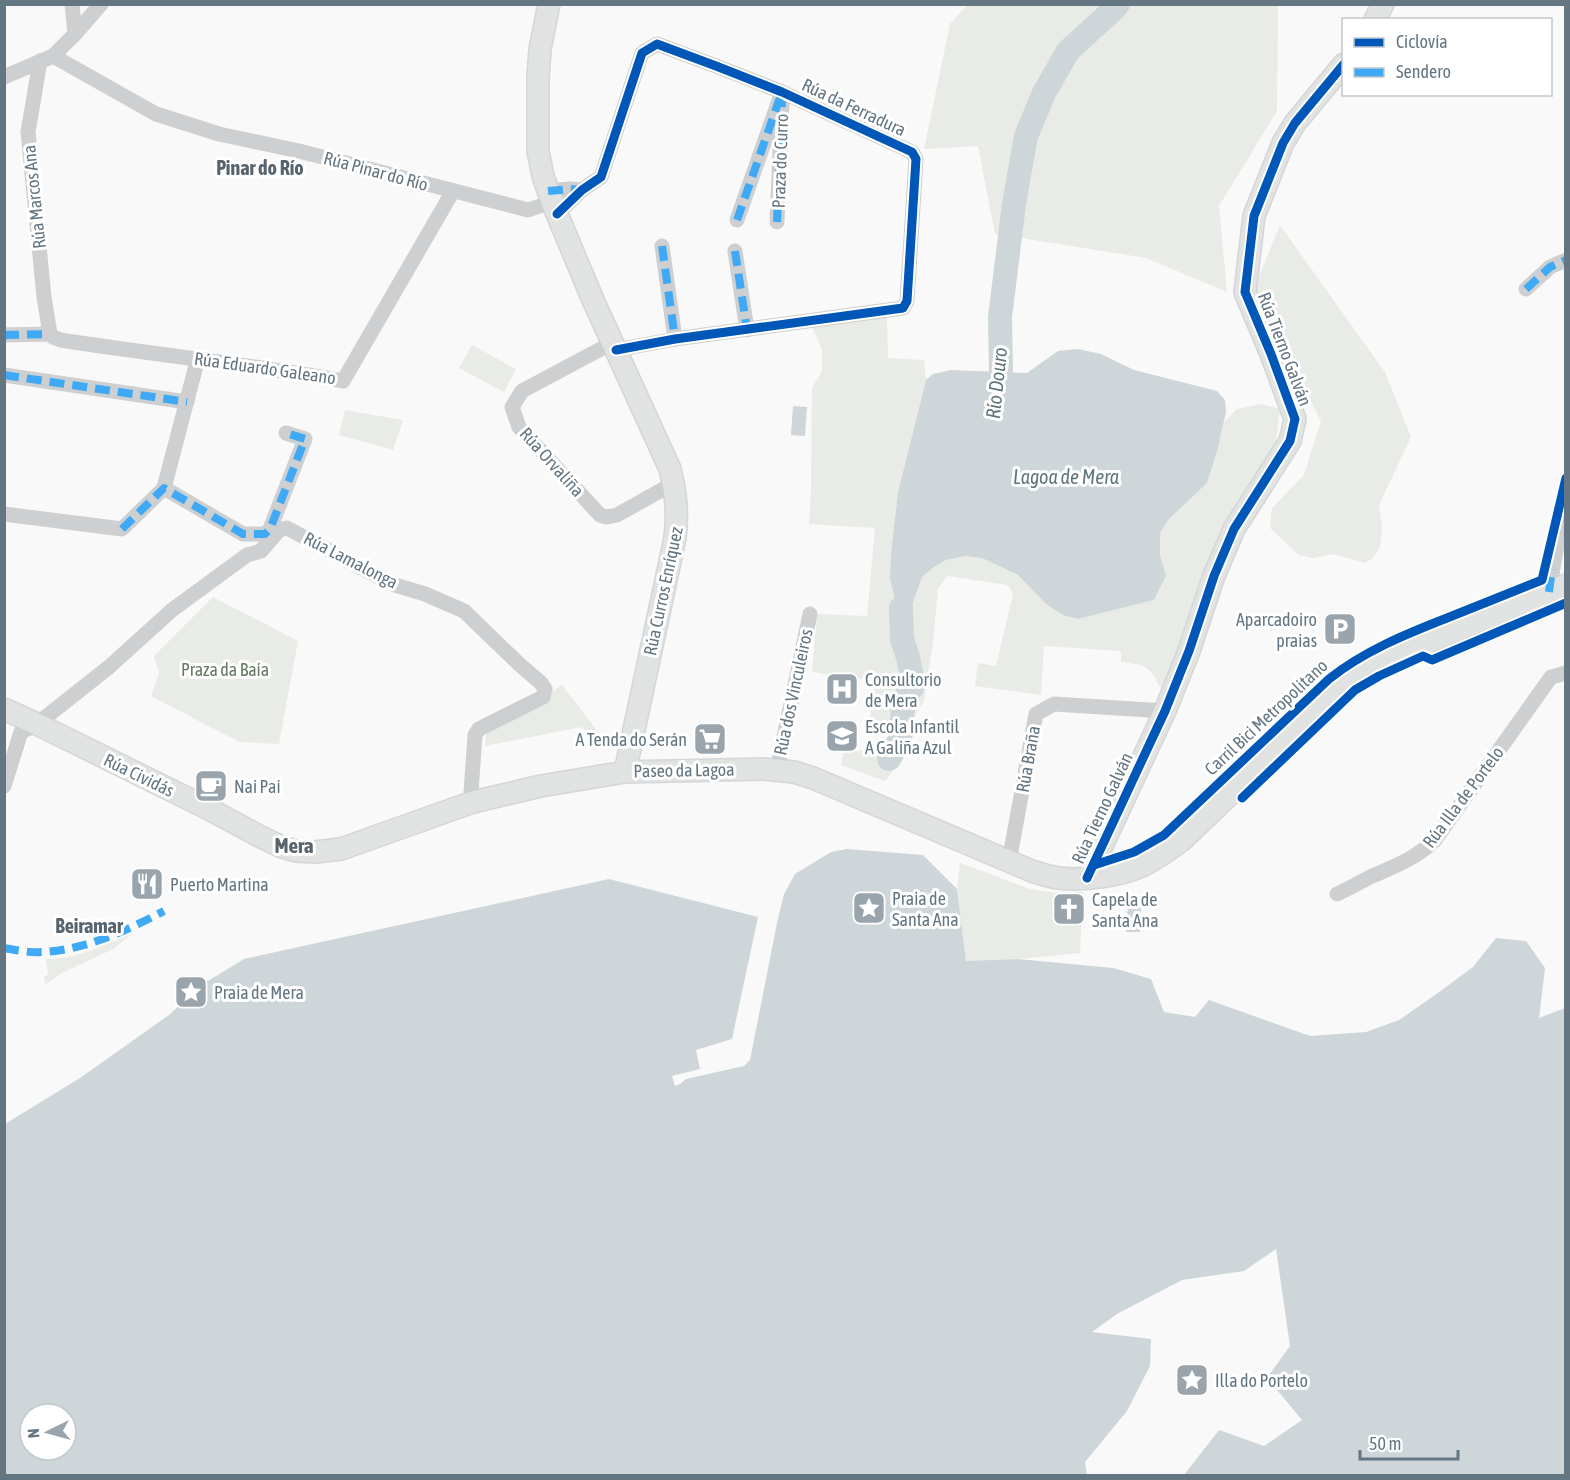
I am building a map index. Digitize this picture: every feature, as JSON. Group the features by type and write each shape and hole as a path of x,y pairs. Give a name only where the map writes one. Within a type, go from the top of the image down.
{"main road":[{"name":"Rúa Curros Enríquez","path":"549,4 540,49 538,78 538,151 543,176 552,203 670,469 678,518 625,772"},
{"path":"1376,18 1383,4"},
{"name":"Rúa Tierno Galván","path":"1087,878 1165,711 1234,530 1290,441 1294,419 1271,354 1245,292 1254,216 1283,143 1295,123 1342,66"},
{"name":"Paseo da Lagoa","path":"273,843 296,851 315,852 341,849 473,802 541,786 625,772 777,770 813,778 1009,862 1058,879 1121,873 1160,856 1181,841 1321,707 1355,679 1391,658 1558,589"},
{"name":"Rúa Cividás","path":"4,709 209,809 273,843"}],"street":[{"path":"72,4 75,34"},
{"path":"4,77 47,59 75,34 101,4"},
{"name":"Rúa da Ferradura","path":"552,203 582,190 601,177 642,52 657,44 782,92 912,152 916,159 907,301 903,308 614,346"},
{"name":"Rúa Pinar do Río","path":"47,59 156,114 219,134 299,151 528,210 552,203"},
{"name":"Rúa Marcos Ana","path":"47,59 28,132 44,297 50,334"},
{"name":"Praza do Curro","path":"737,220 782,92"},
{"name":"Praza do Curro","path":"777,222 782,92"},
{"path":"552,203 570,189 582,190"},
{"name":"Rúa Eduardo Galeano","path":"5,338 50,334 61,340 130,351 198,358 343,381 453,191"},
{"path":"663,246 675,339"},
{"path":"735,251 747,330"},
{"path":"1526,289 1550,267 1566,260"},
{"name":"Rúa Orvaliña","path":"614,346 522,392 512,407 519,428 600,515 607,517 617,515 674,483"},
{"path":"4,514 122,530 164,488 198,358"},
{"path":"4,375 187,402"},
{"path":"164,488 243,534 265,534 270,529 305,440 286,434"},
{"path":"1558,589 1554,556 1566,501"},
{"name":"Rúa Lamalonga","path":"4,786 21,732 37,724 110,667 172,610 247,555 261,551 279,530 287,528 395,585 425,594 464,611 541,683 545,689 543,697 479,729 475,735 471,792 473,802"},
{"name":"Rúa dos Vinculeiros","path":"777,770 810,614"},
{"name":"Rúa Illa de Portelo","path":"1336,894 1370,877 1395,868 1422,852 1435,840 1551,677 1566,673"},
{"name":"Rúa Braña","path":"1009,862 1036,714 1054,704 1165,711"}],"green space":[{"path":"968,4 1278,5 1277,111 1219,206 1227,292 1146,258 995,234 978,146 924,149 950,24"},
{"path":"1280,225 1385,372 1411,437 1379,505 1382,528 1380,547 1373,558 1364,563 1334,554 1313,558 1299,555 1270,528 1272,508 1304,475 1321,421 1254,289"},
{"path":"887,316 888,358 924,360 926,380 898,492 891,553 890,579 894,596 895,628 905,638 907,620 922,577 946,560 965,556 982,558 1018,575 1046,604 1140,603 1154,600 1166,576 1160,555 1160,533 1169,519 1207,483 1224,422 1237,409 1261,404 1280,409 1273,463 1164,694 1156,679 1144,667 1121,662 1121,651 1044,646 1041,695 975,686 978,663 996,666 1013,594 1008,585 947,576 938,589 924,701 912,720 912,744 885,781 841,765 843,753 885,748 893,724 870,720 875,681 812,672 817,614 867,616 875,528 809,524 812,388 822,371 822,349 812,327"},
{"path":"472,345 516,369 504,392 459,368"},
{"path":"345,410 403,420 393,450 339,435"},
{"name":"Praza da Baía","path":"213,597 298,641 279,744 239,742 151,696 159,673 154,656"},
{"path":"562,685 602,737 595,741 582,727 485,746 487,725"},
{"path":"960,863 1030,889 1057,893 1083,892 1080,953 966,961 957,889"},
{"path":"132,934 113,949 62,973 46,984 44,977 48,974 46,959 64,958 87,952"}],"water":[{"name":"Lagoa de Mera","path":"1078,349 1101,354 1134,370 1217,391 1225,400 1226,412 1207,483 1169,519 1160,533 1160,555 1166,576 1154,600 1078,619 1063,615 1046,604 1018,575 982,558 965,556 946,560 922,577 907,620 905,638 899,639 895,628 894,596 890,579 891,553 898,492 926,380 933,374 951,370 1027,373 1058,351"},
{"path":"793,406 807,407 805,436 791,435"},
{"path":"847,849 923,855 957,889 966,961 1018,959 1113,968 1151,979 1164,1012 1195,1017 1209,1000 1310,1036 1366,1032 1399,1020 1473,967 1496,938 1526,941 1545,968 1539,1018 1565,1008 1565,1475 1184,1475 1219,1430 1264,1446 1302,1420 1267,1378 1290,1346 1276,1249 1244,1271 1182,1280 1117,1314 1092,1332 1151,1339 1150,1366 1127,1411 1085,1462 1087,1475 5,1475 5,1124 80,1078 169,1015 203,984 244,959 609,879 758,917 732,1039 696,1050 700,1069 672,1076 675,1086 686,1079 744,1066 750,1060 784,894 795,874 831,852"},
{"path":"1128,904 1141,904 1140,932 1126,932"}],"waterway":[{"name":"Río Douro","path":"996,403 1001,371 1000,317 1014,204 1026,136 1044,93 1068,51 1118,4"},
{"name":"Río Douro","path":"889,759 900,739 903,701 912,688 913,682 902,639 901,608"}],"marked path":[{"path":"737,220 782,92"},
{"path":"777,222 782,101"},
{"path":"548,191 582,190"},
{"path":"662,246 675,339"},
{"path":"735,251 747,330"},
{"path":"1526,289 1550,267 1566,260"},
{"path":"4,335 50,334"},
{"path":"4,375 187,402"},
{"path":"122,529 164,488 243,534 265,534 270,529 305,439 286,433"},
{"path":"1549,592 1552,569"},
{"path":"4,948 37,952 73,948 120,932 164,911"}],"cycle path":[{"path":"557,214 582,190 601,177 642,53 657,44 782,92 912,152 916,159 907,301 903,308 675,339 616,350"},
{"path":"1087,878 1165,711 1189,651 1214,576 1234,529 1290,441 1295,419 1245,292 1254,216 1283,143 1295,123 1342,66"},
{"name":"Carril Bici Metropolitano","path":"1094,865 1134,852 1164,835 1329,679 1356,660 1416,630 1542,580 1566,478"},
{"path":"1242,798 1355,690 1423,656 1432,660 1566,603"}],"place":[{"name":"Aparcadoiro praias","path":"1340,629"},
{"name":"Consultorio de Mera","path":"842,689"},
{"name":"Escola Infantil A Galiña Azul","path":"842,736"},
{"name":"A Tenda do Serán","path":"710,739"},
{"name":"Nai Pai","path":"211,786"},
{"name":"Puerto Martina","path":"147,884"},
{"name":"Praia de Santa Ana","path":"869,908"},
{"name":"Capela de Santa Ana","path":"1069,909"},
{"name":"Praia de Mera","path":"191,992"},
{"name":"Illa do Portelo","path":"1192,1380"}],"district":[{"name":"Pinar do Río","path":"260,167"},
{"name":"Mera","path":"294,845"},
{"name":"Beiramar","path":"89,925"}]}
